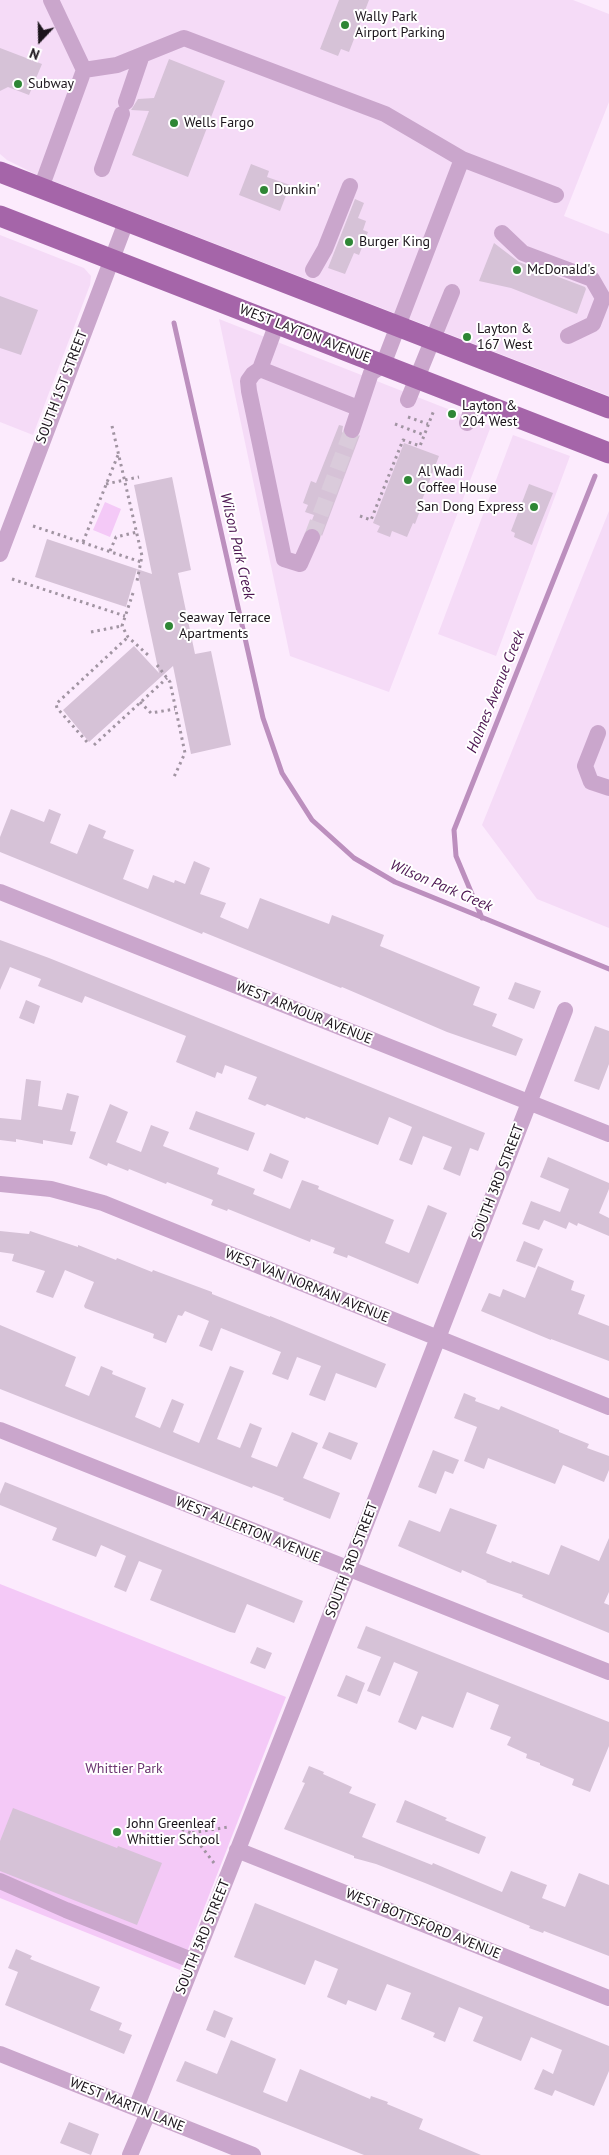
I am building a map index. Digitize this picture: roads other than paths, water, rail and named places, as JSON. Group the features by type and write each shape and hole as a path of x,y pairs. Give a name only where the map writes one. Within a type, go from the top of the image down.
{"main road":[{"path":"1,172 609,408"},
{"name":"WEST LAYTON AVENUE","path":"0,216 609,452"}],"street":[{"path":"41,188 84,70 51,0"},
{"path":"84,70 117,65 184,38 385,114 462,159 556,195"},
{"path":"102,169 142,55"},
{"path":"352,430 371,373 384,364 462,159"},
{"path":"313,270 325,249 350,186"},
{"name":"SOUTH 1ST STREET","path":"1,547 126,222"},
{"path":"502,233 523,253 601,284 609,296"},
{"path":"592,280 603,298 593,324 573,338 602,329 609,312"},
{"path":"407,408 417,377 441,323 452,292"},
{"path":"277,323 260,369 248,381 248,391 284,559 300,564 312,537"},
{"path":"260,369 358,408"},
{"path":"466,423 475,400"},
{"path":"598,733 586,766 591,782 609,788"},
{"name":"WEST ARMOUR AVENUE","path":"0,892 609,1134"},
{"name":"SOUTH 3RD STREET","path":"130,2155 142,2111 194,1961 565,1010"},
{"name":"WEST VAN NORMAN AVENUE","path":"0,1184 50,1190 104,1203 609,1407"},
{"name":"WEST ALLERTON AVENUE","path":"0,1430 348,1570 609,1672"},
{"name":"WEST BOTTSFORD AVENUE","path":"237,1850 609,1998"},
{"path":"0,1881 66,1910 194,1961"},
{"name":"WEST MARTIN LANE","path":"0,2054 254,2155"}],"waterway":[{"name":"Wilson Park Creek","path":"174,323 263,718 282,773 312,820 354,858 395,882 609,969"},
{"name":"Holmes Avenue Creek","path":"482,918 456,856 454,830 595,476"}],"tunnel":[{"path":"312,537 352,430"}],"place":[{"name":"Wally Park Airport Parking","path":"345,25"},
{"name":"Subway","path":"18,84"},
{"name":"Wells Fargo","path":"174,123"},
{"name":"Dunkin'","path":"264,190"},
{"name":"Burger King","path":"349,242"},
{"name":"McDonald's","path":"517,270"},
{"name":"Layton & 167 West","path":"467,337"},
{"name":"Layton & 204 West","path":"452,414"},
{"name":"Al Wadi Coffee House","path":"408,480"},
{"name":"San Dong Express","path":"534,507"},
{"name":"Seaway Terrace Apartments","path":"169,626"},
{"name":"John Greenleaf Whittier School","path":"117,1832"}],"park label":[{"name":"Whittier Park","path":"124,1769"}]}
